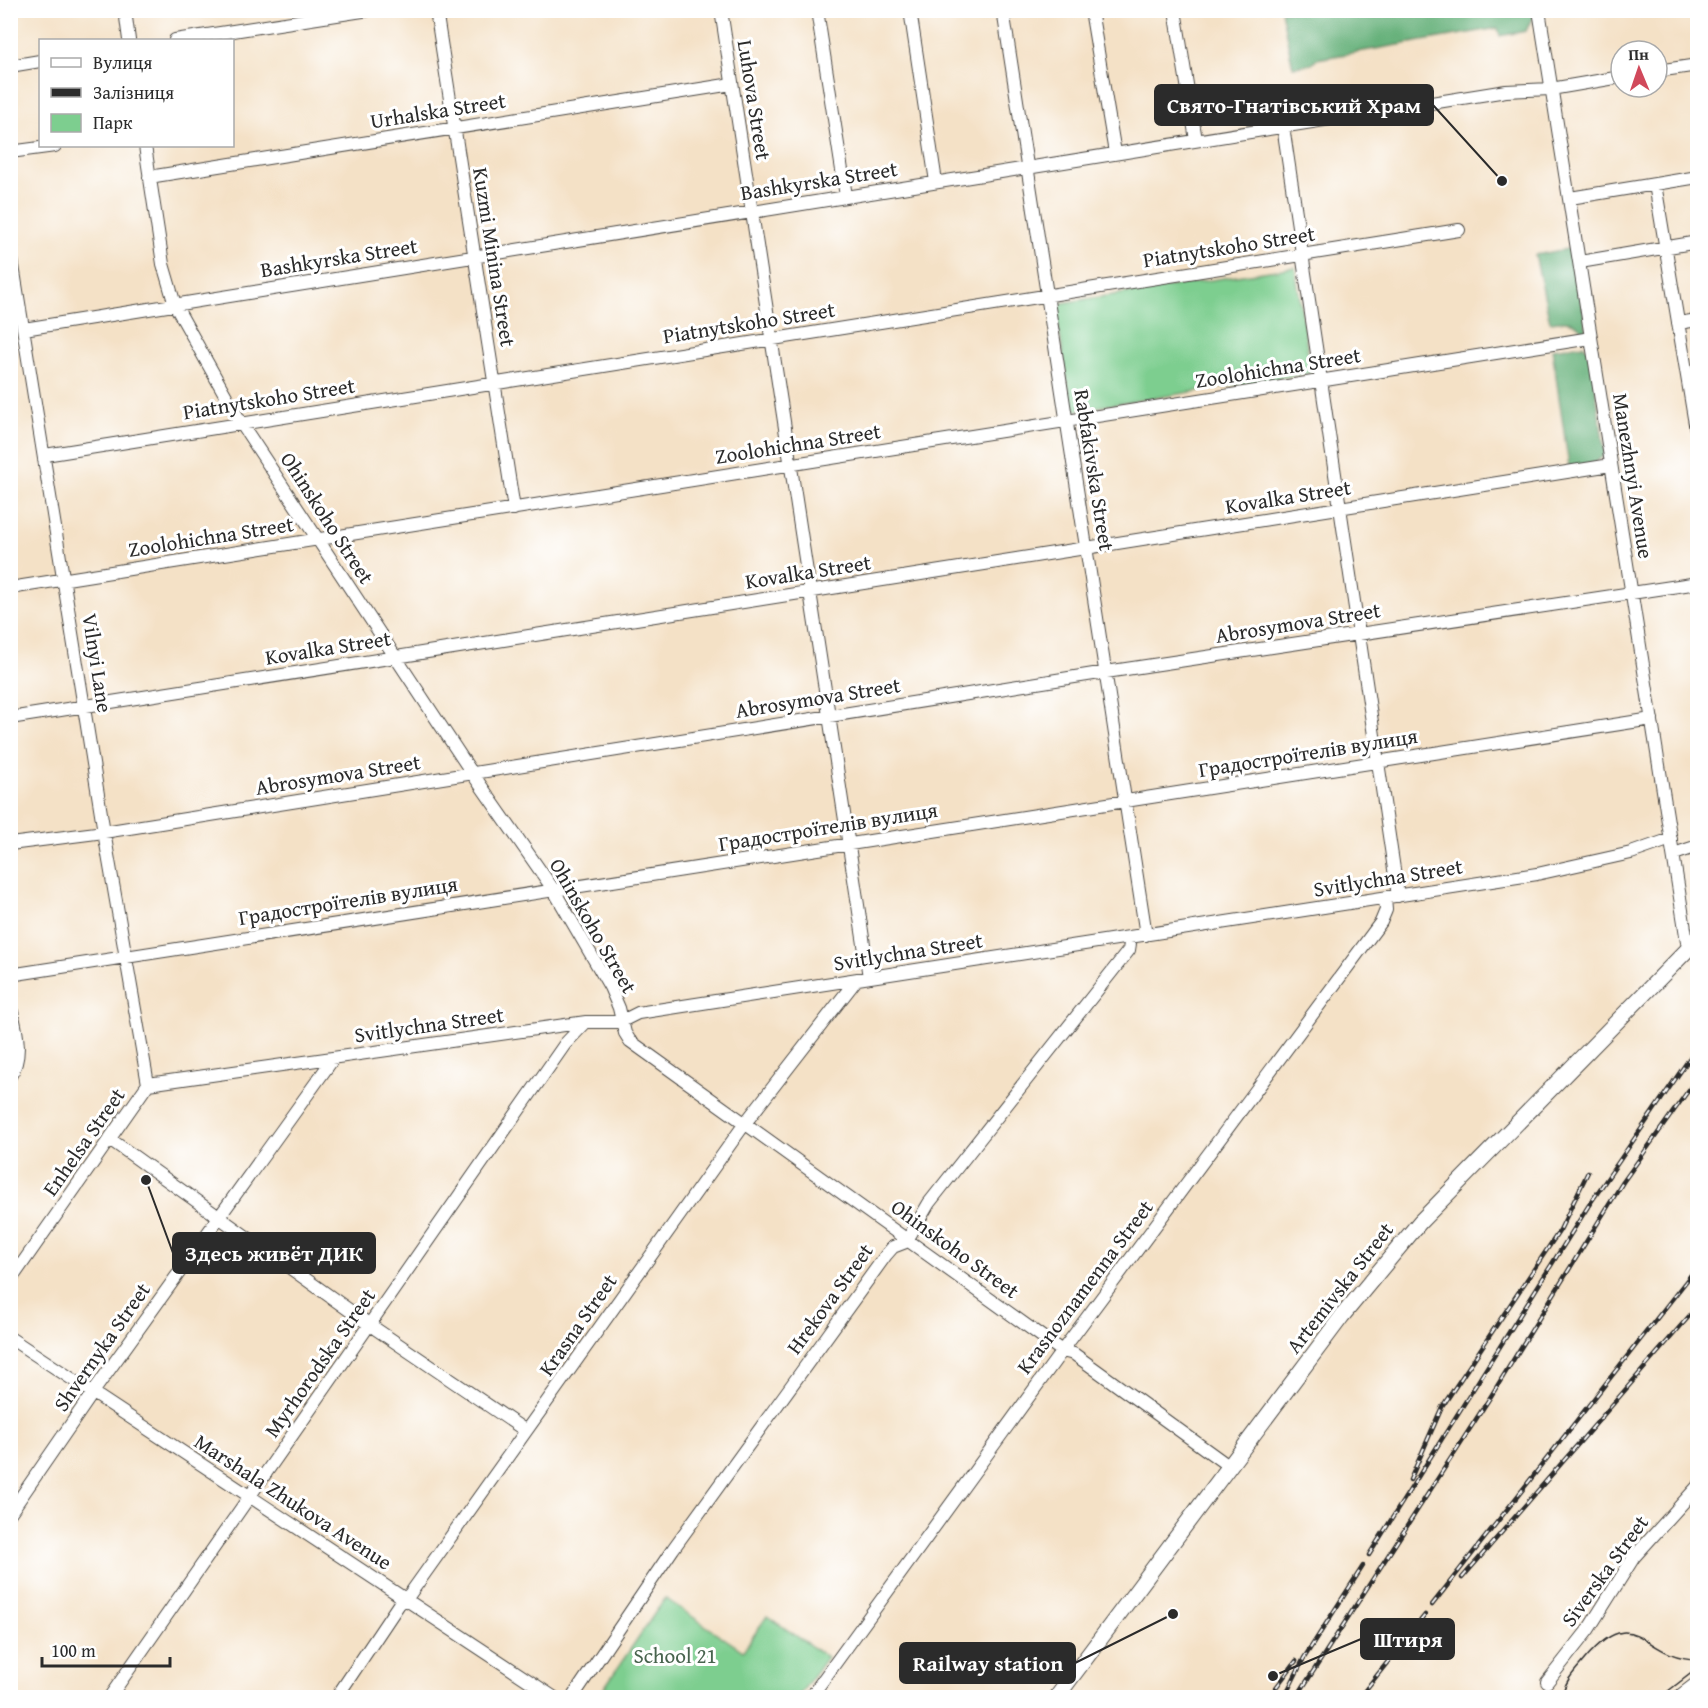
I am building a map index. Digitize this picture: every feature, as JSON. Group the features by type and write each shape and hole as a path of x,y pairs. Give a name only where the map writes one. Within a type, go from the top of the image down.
{"main road":[{"name":"Artemivska Street","path":"1056,1698 1342,1316 1420,1222 1693,944"}],"street":[{"path":"124,10 129,39"},
{"path":"181,39 369,10"},
{"name":"Kuzmi Minina Street","path":"436,10 514,509"},
{"name":"Luhova Street","path":"721,10 848,844 863,978"},
{"path":"817,10 846,196"},
{"path":"910,10 936,182"},
{"name":"Rabfakivska Street","path":"1003,10 1146,935"},
{"path":"1091,10 1115,153"},
{"path":"1175,10 1196,141"},
{"name":"Manezhnyi Avenue","path":"1539,10 1671,839 1693,944"},
{"path":"10,66 39,61"},
{"path":"1669,69 1698,64"},
{"name":"Bashkyrska Street","path":"24,329 1027,166 1506,91 1551,89 1609,79"},
{"name":"Urhalska Street","path":"150,177 732,84"},
{"path":"1283,126 1378,762 1391,897"},
{"path":"10,152 48,147"},
{"name":"Ohinskoho Street","path":"145,147 163,264 175,305 241,423 472,773 553,890 610,987 619,1008 621,1022 630,1041 746,1122 1062,1351 1074,1354 1230,1467"},
{"path":"1570,198 1698,177"},
{"path":"1655,184 1678,324 1693,388 1698,442"},
{"name":"Piatnytskoho Street","path":"45,455 1459,230"},
{"path":"1580,262 1698,243"},
{"name":"Vilnyi Lane","path":"10,247 104,832 148,1084"},
{"path":"1678,324 1698,320"},
{"name":"Zoolohichna Street","path":"10,588 1591,338"},
{"name":"Kovalka Street","path":"10,718 1611,465"},
{"name":"Abrosymova Street","path":"10,844 104,832 1106,672 1698,583"},
{"name":"Градостроїтелiв вулиця","path":"10,975 1652,719"},
{"name":"Svitlychna Street","path":"148,1084 586,1022 621,1022 638,1013 1537,874 1631,853 1671,839"},
{"path":"1674,854 1698,846"},
{"name":"Krasnoznamenna Street","path":"810,1698 1062,1351 1381,922 1391,897"},
{"name":"Hrekova Street","path":"572,1698 673,1549 886,1255 893,1247 908,1239 929,1203 1129,950 1131,937"},
{"name":"Krasna Street","path":"336,1698 746,1122 863,978"},
{"path":"10,1003 19,1052 18,1063 10,1076"},
{"name":"Myrhorodska Street","path":"109,1698 565,1044 586,1022"},
{"name":"Shvernyka Street","path":"10,1513 92,1394 333,1059"},
{"name":"Enhelsa Street","path":"10,1281 111,1140 148,1084"},
{"path":"111,1140 370,1325 526,1431"},
{"name":"Marshala Zhukova Avenue","path":"10,1338 555,1698"},
{"name":"Siverska Street","path":"1547,1682 1588,1630 1634,1557 1698,1486"},
{"path":"1677,1698 1698,1682"}],"green space":[{"path":"1281,11 1532,11 1533,16 1526,31 1500,36 1498,28 1317,59 1312,64 1293,67"},
{"path":"1573,248 1587,332 1583,333 1581,328 1574,323 1550,322 1535,255"},
{"path":"1295,267 1311,373 1072,411 1055,304"},
{"path":"1583,345 1590,350 1605,455 1592,464 1569,467 1552,349"},
{"name":"School 21","path":"665,1598 743,1651 767,1616 827,1657 798,1697 598,1697"}],"tram line":[{"path":"1562,1698 1568,1681 1577,1668 1602,1642 1617,1633 1629,1632 1679,1657 1698,1659"},
{"path":"1659,1698 1698,1668"}],"railway":[{"path":"1369,1555 1589,1205 1698,1046"},
{"path":"1296,1698 1491,1396 1623,1182 1698,1077"},
{"path":"1410,1480 1442,1407 1560,1230 1588,1172"},
{"path":"1432,1605 1698,1266"},
{"path":"1462,1578 1698,1306"},
{"path":"1284,1698 1304,1658 1363,1566"},
{"path":"1359,1698 1425,1615"},
{"path":"1268,1698 1296,1661"}],"place":[{"name":"Свято-Гнатівський Храм","path":"1502,181"},
{"name":"Здесь живёт ДИК","path":"146,1180"},
{"name":"Railway station","path":"1173,1614"},
{"name":"Штиря","path":"1273,1676"}]}
